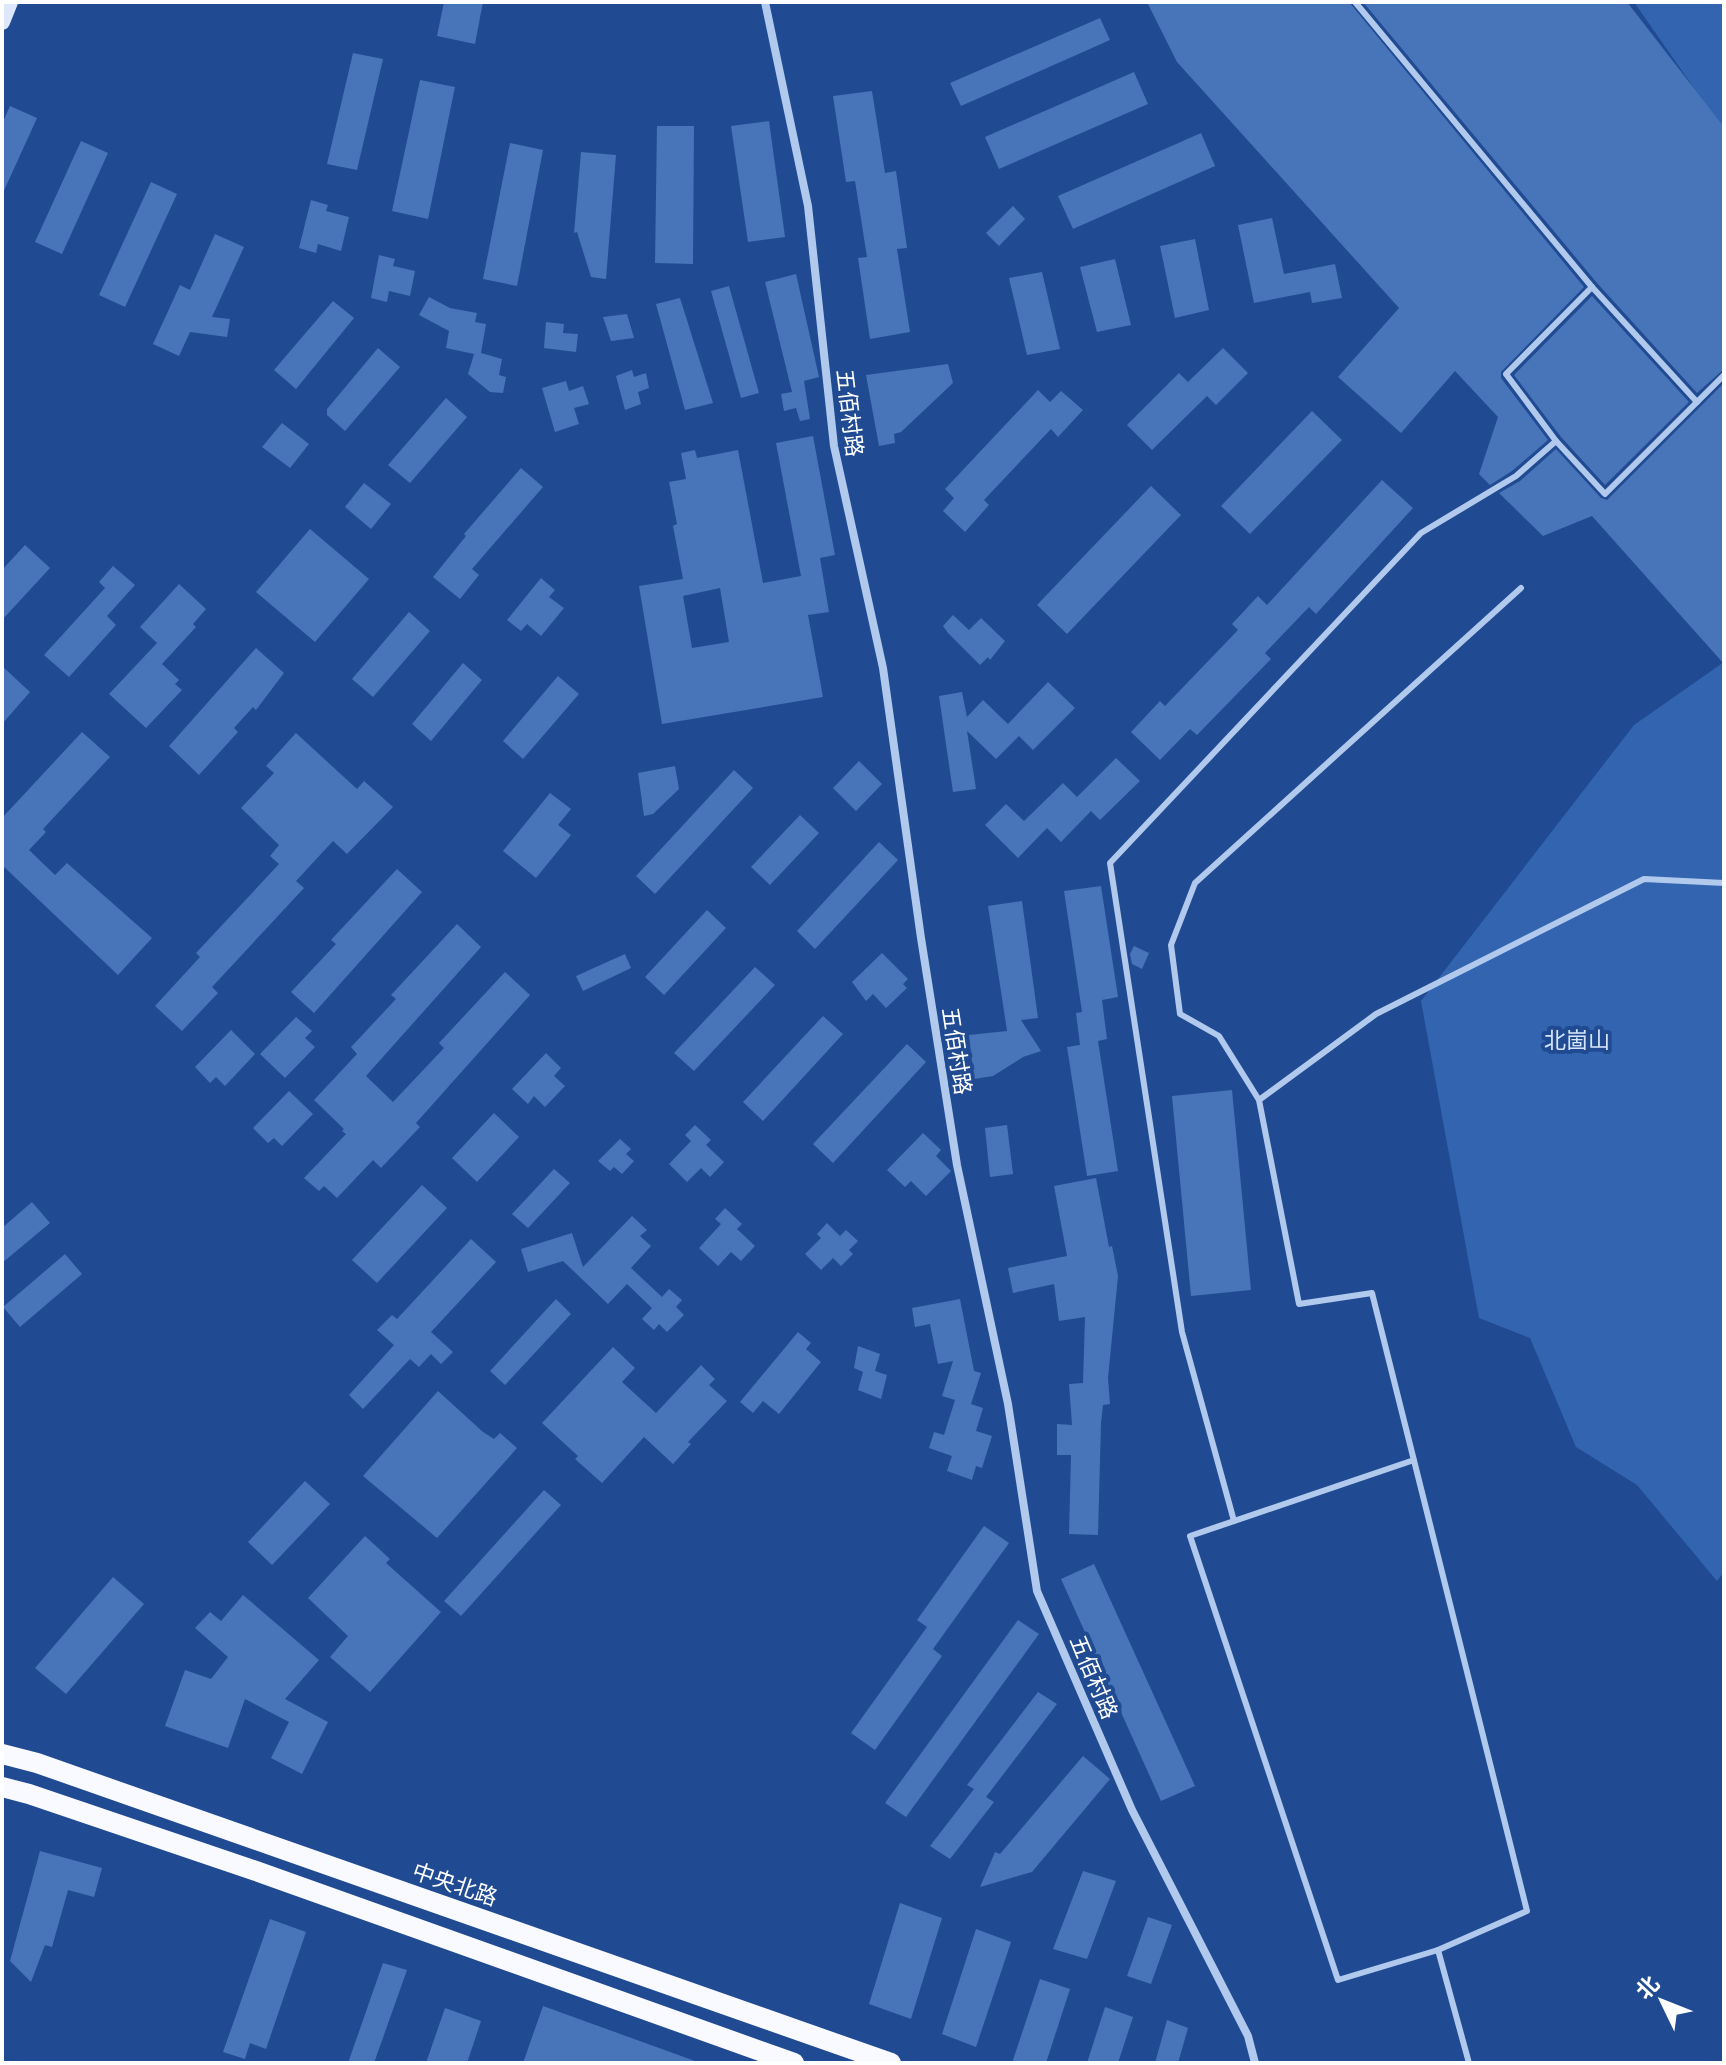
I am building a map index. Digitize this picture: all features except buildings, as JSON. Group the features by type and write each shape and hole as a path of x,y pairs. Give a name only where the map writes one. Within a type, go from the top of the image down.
{"main road":[{"path":"2,22 10,2"},
{"name":"中央北路","path":"2,1754 80,1778 891,2063"},
{"path":"2,1787 256,1871 794,2063"}],"street":[{"name":"五佰村路","path":"765,2 808,206 834,446 883,668 957,1165 1008,1404 1037,1591 1132,1810 1248,2036 1255,2063"}],"lane":[{"path":"1355,2 1592,287 1697,402"},
{"path":"1592,287 1506,374 1556,441 1605,494 1724,375"},
{"path":"1234,1521 1182,1332 1110,863 1421,533 1516,476 1556,441"},
{"path":"1414,1460 1190,1536 1338,1980 1438,1950 1527,1911 1414,1460 1372,1293 1299,1304 1259,1100 1219,1036 1180,1014 1171,945 1195,883 1521,588"},
{"path":"1259,1100 1376,1014 1644,879 1724,883"},
{"path":"1438,1950 1469,2063"}],"green space":[{"path":"1634,2 1724,2 1724,138 1712,114"},
{"name":"北崮山","path":"1724,662 1724,1572 1717,1581 1637,1485 1576,1447 1530,1338 1479,1318 1421,1001 1634,725"}]}
